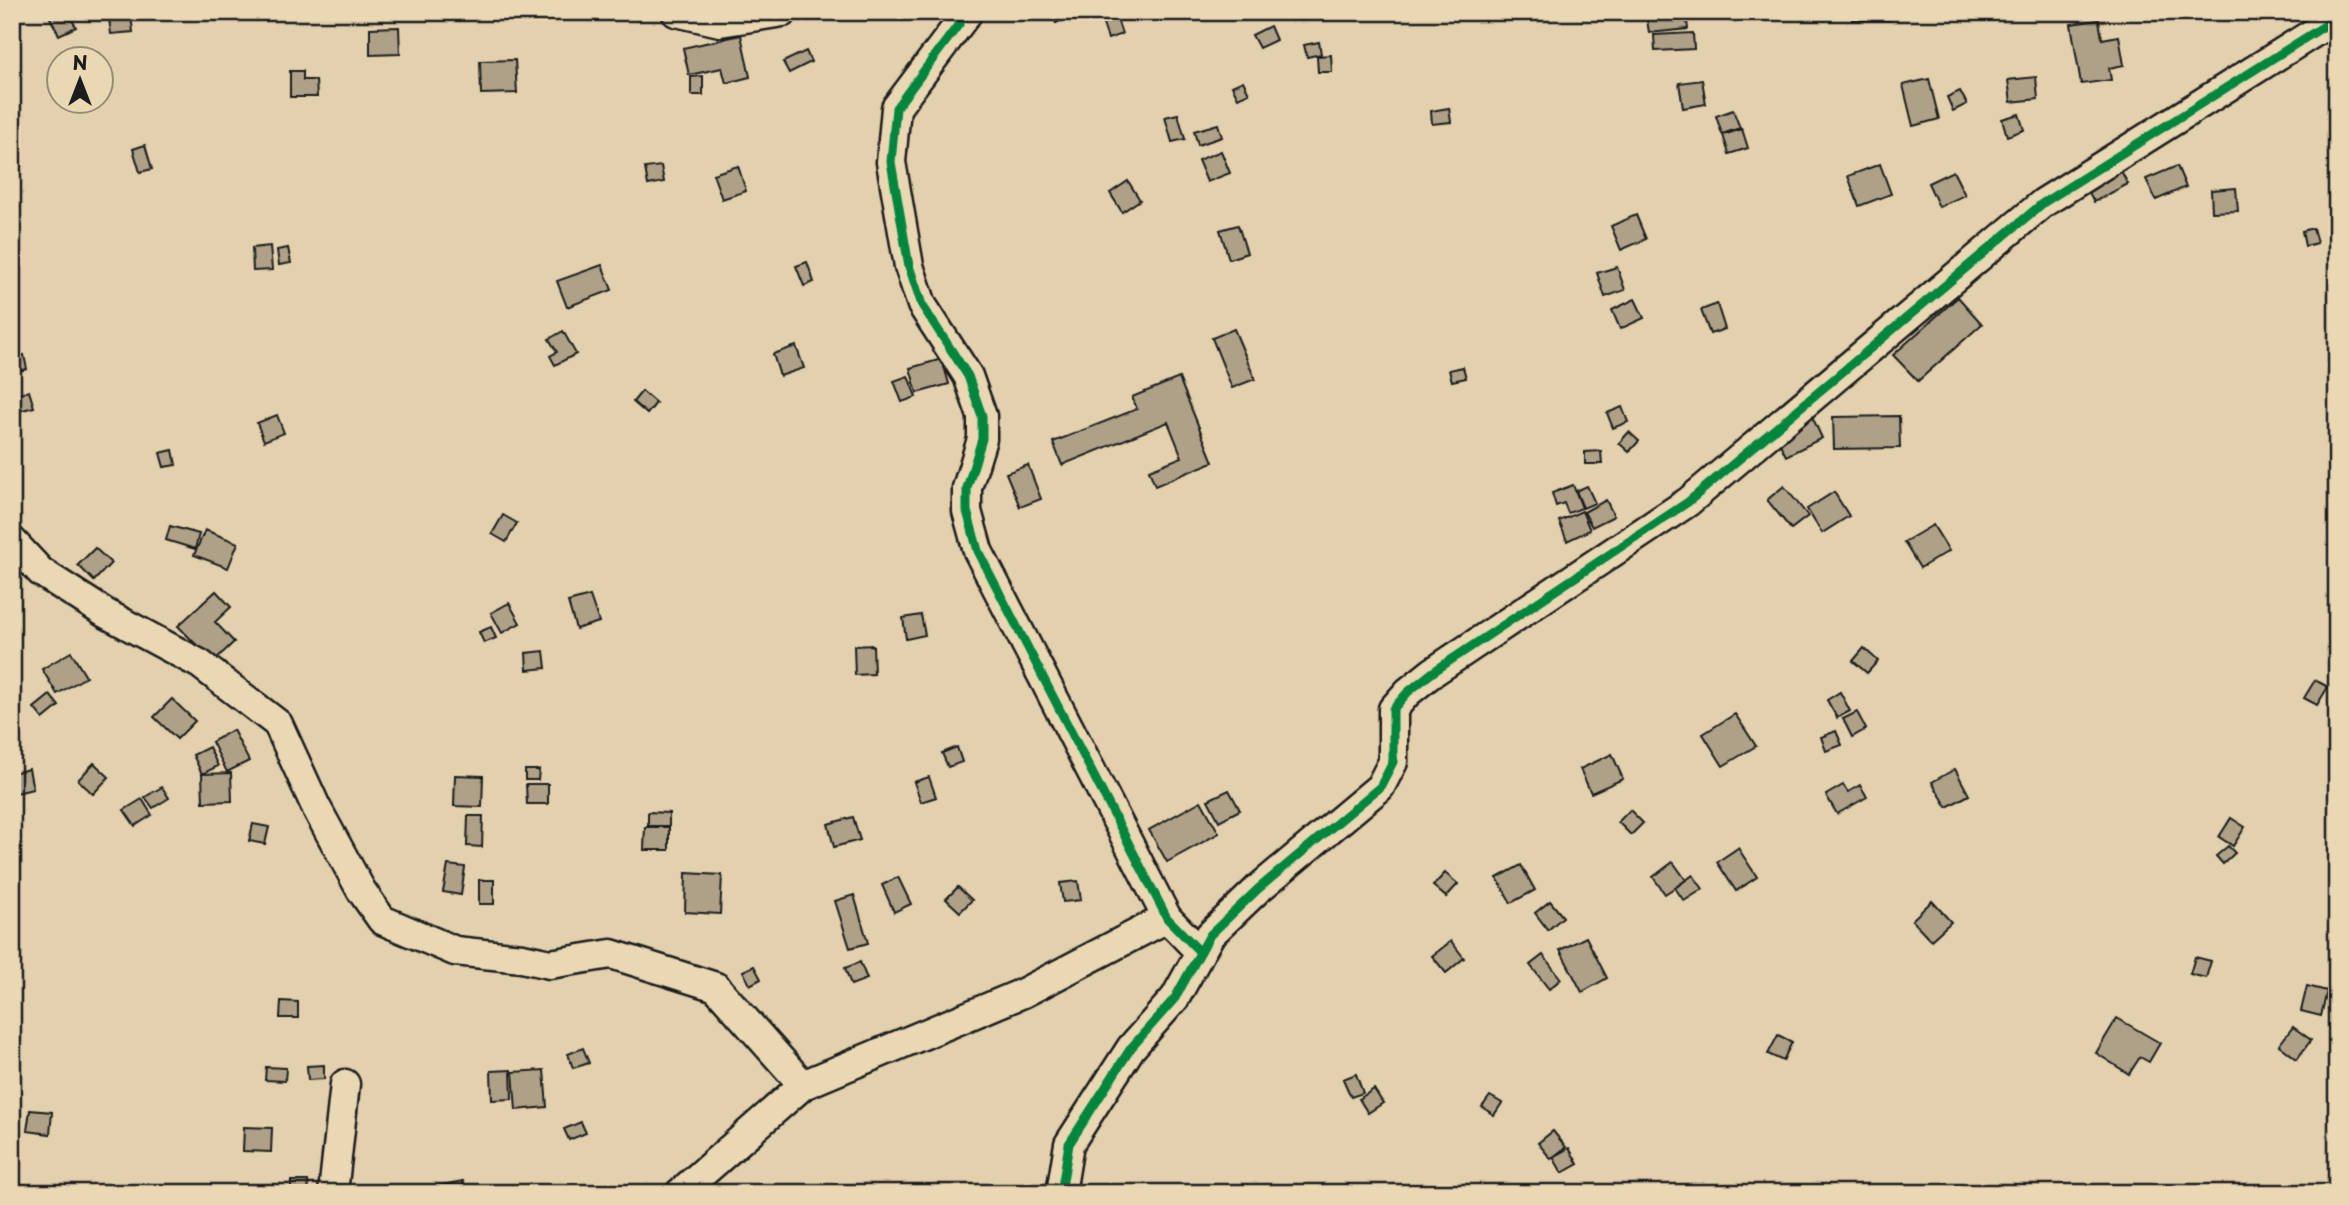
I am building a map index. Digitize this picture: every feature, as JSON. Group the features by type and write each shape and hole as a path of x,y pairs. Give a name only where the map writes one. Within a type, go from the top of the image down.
{"street":[{"path":"676,12 720,22 783,12"},
{"path":"968,12 895,108 891,162 909,266 922,305 968,376 982,416 982,439 967,488 967,511 978,551 1167,918 1200,952"},
{"path":"1060,1193 1069,1144 1131,1048 1175,998 1210,935 1258,888 1380,787 1393,762 1393,709 1408,692 1433,672 1688,502 2043,203 2337,18"},
{"path":"12,541 41,572 105,613 200,664 278,724 316,807 361,890 382,920 455,951 522,958 550,964 611,954 716,987 803,1086"},
{"path":"680,1193 803,1086 1023,993 1167,918"},
{"path":"333,1193 345,1084"}],"building":[{"path":"57,12 68,12 76,27 59,35 49,16"},
{"path":"1051,12 1076,12 1056,23"},
{"path":"1686,12 1688,29 1649,33 1646,13"},
{"path":"1852,12 1891,12 1891,20 1852,20"},
{"path":"2153,12 2177,12 2173,21"},
{"path":"1115,13 1122,34 1108,39 1101,18"},
{"path":"131,15 133,32 111,34 109,18"},
{"path":"2099,20 2102,39 2119,36 2124,65 2109,68 2111,80 2081,84 2071,24"},
{"path":"1270,26 1276,40 1259,48 1252,35"},
{"path":"399,27 400,54 370,55 370,28"},
{"path":"1693,33 1694,49 1655,51 1654,35"},
{"path":"741,35 750,77 726,83 722,68 689,75 683,48"},
{"path":"1319,42 1321,54 1307,57 1304,45"},
{"path":"806,51 811,62 789,73 783,62"},
{"path":"1331,55 1332,72 1318,72 1317,56"},
{"path":"515,60 517,93 481,94 480,61"},
{"path":"290,71 303,71 303,80 316,80 317,97 290,97"},
{"path":"703,76 703,95 691,95 691,77"},
{"path":"2036,77 2038,99 2011,102 2008,80"},
{"path":"1929,79 1939,119 1913,126 1903,85"},
{"path":"1702,80 1706,104 1683,108 1679,83"},
{"path":"1243,81 1249,93 1238,98 1232,86"},
{"path":"1960,91 1967,104 1953,111 1947,97"},
{"path":"1449,108 1451,122 1432,124 1431,111"},
{"path":"1733,110 1740,128 1722,134 1716,116"},
{"path":"1178,114 1185,139 1172,142 1165,117"},
{"path":"2019,114 2024,130 2007,136 2002,119"},
{"path":"1218,124 1222,137 1198,145 1194,131"},
{"path":"1742,129 1748,148 1729,154 1723,135"},
{"path":"145,145 152,169 140,172 133,149"},
{"path":"1221,151 1230,173 1207,182 1198,160"},
{"path":"2115,159 2128,184 2094,202 2081,177"},
{"path":"1880,164 1891,194 1859,206 1848,176"},
{"path":"661,166 664,182 648,185 645,168"},
{"path":"738,166 746,191 722,199 713,174"},
{"path":"2177,166 2186,187 2156,200 2146,179"},
{"path":"1953,171 1965,195 1939,207 1928,183"},
{"path":"1128,181 1140,200 1122,212 1110,193"},
{"path":"2236,188 2238,211 2212,212 2211,190"},
{"path":"1636,215 1646,239 1621,250 1611,226"},
{"path":"1238,225 1247,253 1229,259 1220,230"},
{"path":"2313,228 2317,243 2305,246 2302,231"},
{"path":"270,246 272,270 253,271 252,248"},
{"path":"288,248 291,263 279,265 277,250"},
{"path":"807,262 814,282 804,286 796,266"},
{"path":"602,265 612,290 567,307 557,281"},
{"path":"1617,267 1625,290 1605,297 1597,273"},
{"path":"1958,297 1982,324 1918,381 1893,355"},
{"path":"1635,299 1644,318 1620,329 1612,310"},
{"path":"1717,304 1725,329 1710,334 1701,310"},
{"path":"1234,329 1255,379 1232,388 1212,338"},
{"path":"563,331 576,354 555,365 550,356 557,352 549,339"},
{"path":"796,346 804,368 780,376 773,354"},
{"path":"24,355 27,369 12,373 12,357"},
{"path":"942,359 949,384 917,393 910,368"},
{"path":"1463,367 1466,378 1452,381 1449,370"},
{"path":"908,376 916,397 902,402 894,381"},
{"path":"1179,378 1213,462 1155,486 1149,470 1182,457 1168,422 1062,465 1053,442 1137,409 1132,397"},
{"path":"29,391 34,407 15,412 12,396"},
{"path":"642,391 656,403 647,414 633,402"},
{"path":"1622,407 1628,422 1613,428 1607,413"},
{"path":"1810,412 1822,438 1786,456 1773,430"},
{"path":"277,415 284,433 264,441 257,423"},
{"path":"1899,416 1900,448 1834,449 1833,417"},
{"path":"1629,432 1639,441 1629,452 1619,443"},
{"path":"173,450 176,465 164,467 160,453"},
{"path":"1601,451 1602,464 1585,464 1585,452"},
{"path":"1028,465 1041,499 1020,507 1006,473"},
{"path":"1573,485 1582,508 1568,513 1564,503 1556,506 1552,493"},
{"path":"1587,486 1595,503 1583,508 1576,491"},
{"path":"1784,486 1808,516 1791,529 1767,500"},
{"path":"1834,492 1849,516 1822,533 1807,509"},
{"path":"1606,500 1614,516 1592,527 1584,512"},
{"path":"1582,511 1590,530 1567,541 1559,521"},
{"path":"503,515 517,523 506,542 492,534"},
{"path":"1933,525 1949,551 1920,568 1904,542"},
{"path":"170,526 199,534 195,549 166,540"},
{"path":"205,530 238,543 228,568 194,555"},
{"path":"95,548 111,563 94,581 78,565"},
{"path":"216,591 231,607 215,622 234,642 213,662 178,626"},
{"path":"590,596 599,622 576,629 568,602"},
{"path":"509,603 520,623 502,633 491,613"},
{"path":"921,615 925,635 906,639 903,618"},
{"path":"491,627 496,638 484,643 479,632"},
{"path":"873,645 874,674 855,675 854,646"},
{"path":"1864,648 1878,661 1867,673 1853,661"},
{"path":"544,651 546,668 527,670 526,653"},
{"path":"71,652 86,677 57,694 42,669"},
{"path":"2315,680 2328,687 2317,705 2304,698"},
{"path":"1840,692 1850,711 1837,718 1827,700"},
{"path":"50,695 59,706 43,719 34,708"},
{"path":"172,699 195,721 177,739 154,717"},
{"path":"1857,712 1866,729 1852,737 1843,719"},
{"path":"1735,714 1756,746 1723,766 1703,734"},
{"path":"233,730 249,761 227,772 212,742"},
{"path":"1836,731 1842,745 1826,751 1821,737"},
{"path":"209,747 218,766 202,774 193,755"},
{"path":"957,747 962,762 948,767 942,753"},
{"path":"1612,754 1623,779 1591,793 1580,769"},
{"path":"94,763 109,777 93,794 78,780"},
{"path":"29,769 33,789 12,794 12,773"},
{"path":"1955,769 1969,795 1947,807 1932,782"},
{"path":"525,770 539,770 538,780 525,780"},
{"path":"231,773 232,801 203,802 202,774"},
{"path":"455,775 483,776 482,807 454,806"},
{"path":"929,777 936,797 921,802 914,782"},
{"path":"526,784 548,784 548,804 527,804"},
{"path":"1843,785 1848,792 1860,785 1867,797 1837,814 1826,795"},
{"path":"162,787 169,798 153,808 145,797"},
{"path":"1229,790 1240,810 1219,821 1208,800"},
{"path":"142,799 152,815 135,826 124,810"},
{"path":"1201,801 1219,833 1167,862 1149,830"},
{"path":"1630,810 1643,823 1631,835 1618,822"},
{"path":"648,812 669,813 669,826 648,826"},
{"path":"468,816 483,816 482,847 467,846"},
{"path":"853,817 860,840 834,847 828,824"},
{"path":"2231,818 2245,827 2233,846 2219,837"},
{"path":"253,824 269,827 265,844 249,841"},
{"path":"645,827 669,827 669,850 644,850"},
{"path":"2228,846 2235,853 2223,864 2216,856"},
{"path":"1738,848 1757,877 1736,891 1717,862"},
{"path":"1673,862 1686,880 1665,894 1653,877"},
{"path":"448,865 465,867 461,895 443,892"},
{"path":"1521,865 1535,890 1511,903 1497,878"},
{"path":"686,873 722,875 720,914 685,912"},
{"path":"1445,873 1458,884 1446,897 1433,886"},
{"path":"1693,875 1703,889 1684,901 1675,888"},
{"path":"898,877 911,904 894,912 882,885"},
{"path":"479,880 494,880 494,904 479,904"},
{"path":"1078,881 1081,900 1063,902 1060,883"},
{"path":"958,887 972,900 960,912 946,899"},
{"path":"854,895 868,943 850,948 835,901"},
{"path":"1550,901 1563,917 1548,930 1535,913"},
{"path":"1932,901 1951,922 1931,940 1912,920"},
{"path":"1586,937 1607,978 1582,992 1560,950"},
{"path":"1451,941 1464,958 1446,973 1432,956"},
{"path":"1543,955 1561,979 1549,989 1530,965"},
{"path":"2195,957 2211,961 2206,978 2190,974"},
{"path":"860,962 867,979 851,985 845,968"},
{"path":"754,966 761,979 750,985 743,971"},
{"path":"2307,986 2327,991 2321,1016 2301,1011"},
{"path":"281,1001 298,1002 298,1018 280,1018"},
{"path":"2117,1018 2160,1043 2149,1062 2140,1057 2129,1074 2096,1053"},
{"path":"2293,1027 2311,1040 2297,1059 2279,1045"},
{"path":"1778,1035 1792,1042 1783,1061 1768,1054"},
{"path":"583,1048 589,1063 573,1068 568,1054"},
{"path":"324,1065 324,1079 308,1080 307,1066"},
{"path":"266,1067 286,1068 285,1081 265,1080"},
{"path":"511,1070 512,1099 492,1100 491,1071"},
{"path":"544,1070 547,1107 516,1110 513,1072"},
{"path":"1356,1074 1363,1093 1351,1097 1343,1079"},
{"path":"1374,1089 1383,1103 1368,1113 1359,1099"},
{"path":"1490,1096 1502,1103 1494,1115 1482,1107"},
{"path":"30,1110 52,1112 50,1134 27,1131"},
{"path":"581,1122 586,1133 569,1140 564,1129"},
{"path":"244,1127 272,1128 271,1152 243,1151"},
{"path":"1553,1131 1566,1147 1551,1159 1538,1143"},
{"path":"1569,1148 1578,1164 1562,1173 1553,1157"},
{"path":"291,1181 308,1181 309,1193 291,1193"},
{"path":"463,1181 466,1193 438,1193 437,1186"}],"cycle path":[{"path":"968,12 896,108 891,162 909,266 922,305 968,376 982,416 982,439 967,488 967,511 978,551 1167,918 1200,952"},
{"path":"1061,1193 1069,1144 1131,1048 1175,998 1210,935 1258,889 1380,787 1393,762 1393,709 1408,692 1433,672 1688,502 2043,203 2337,18"}]}
